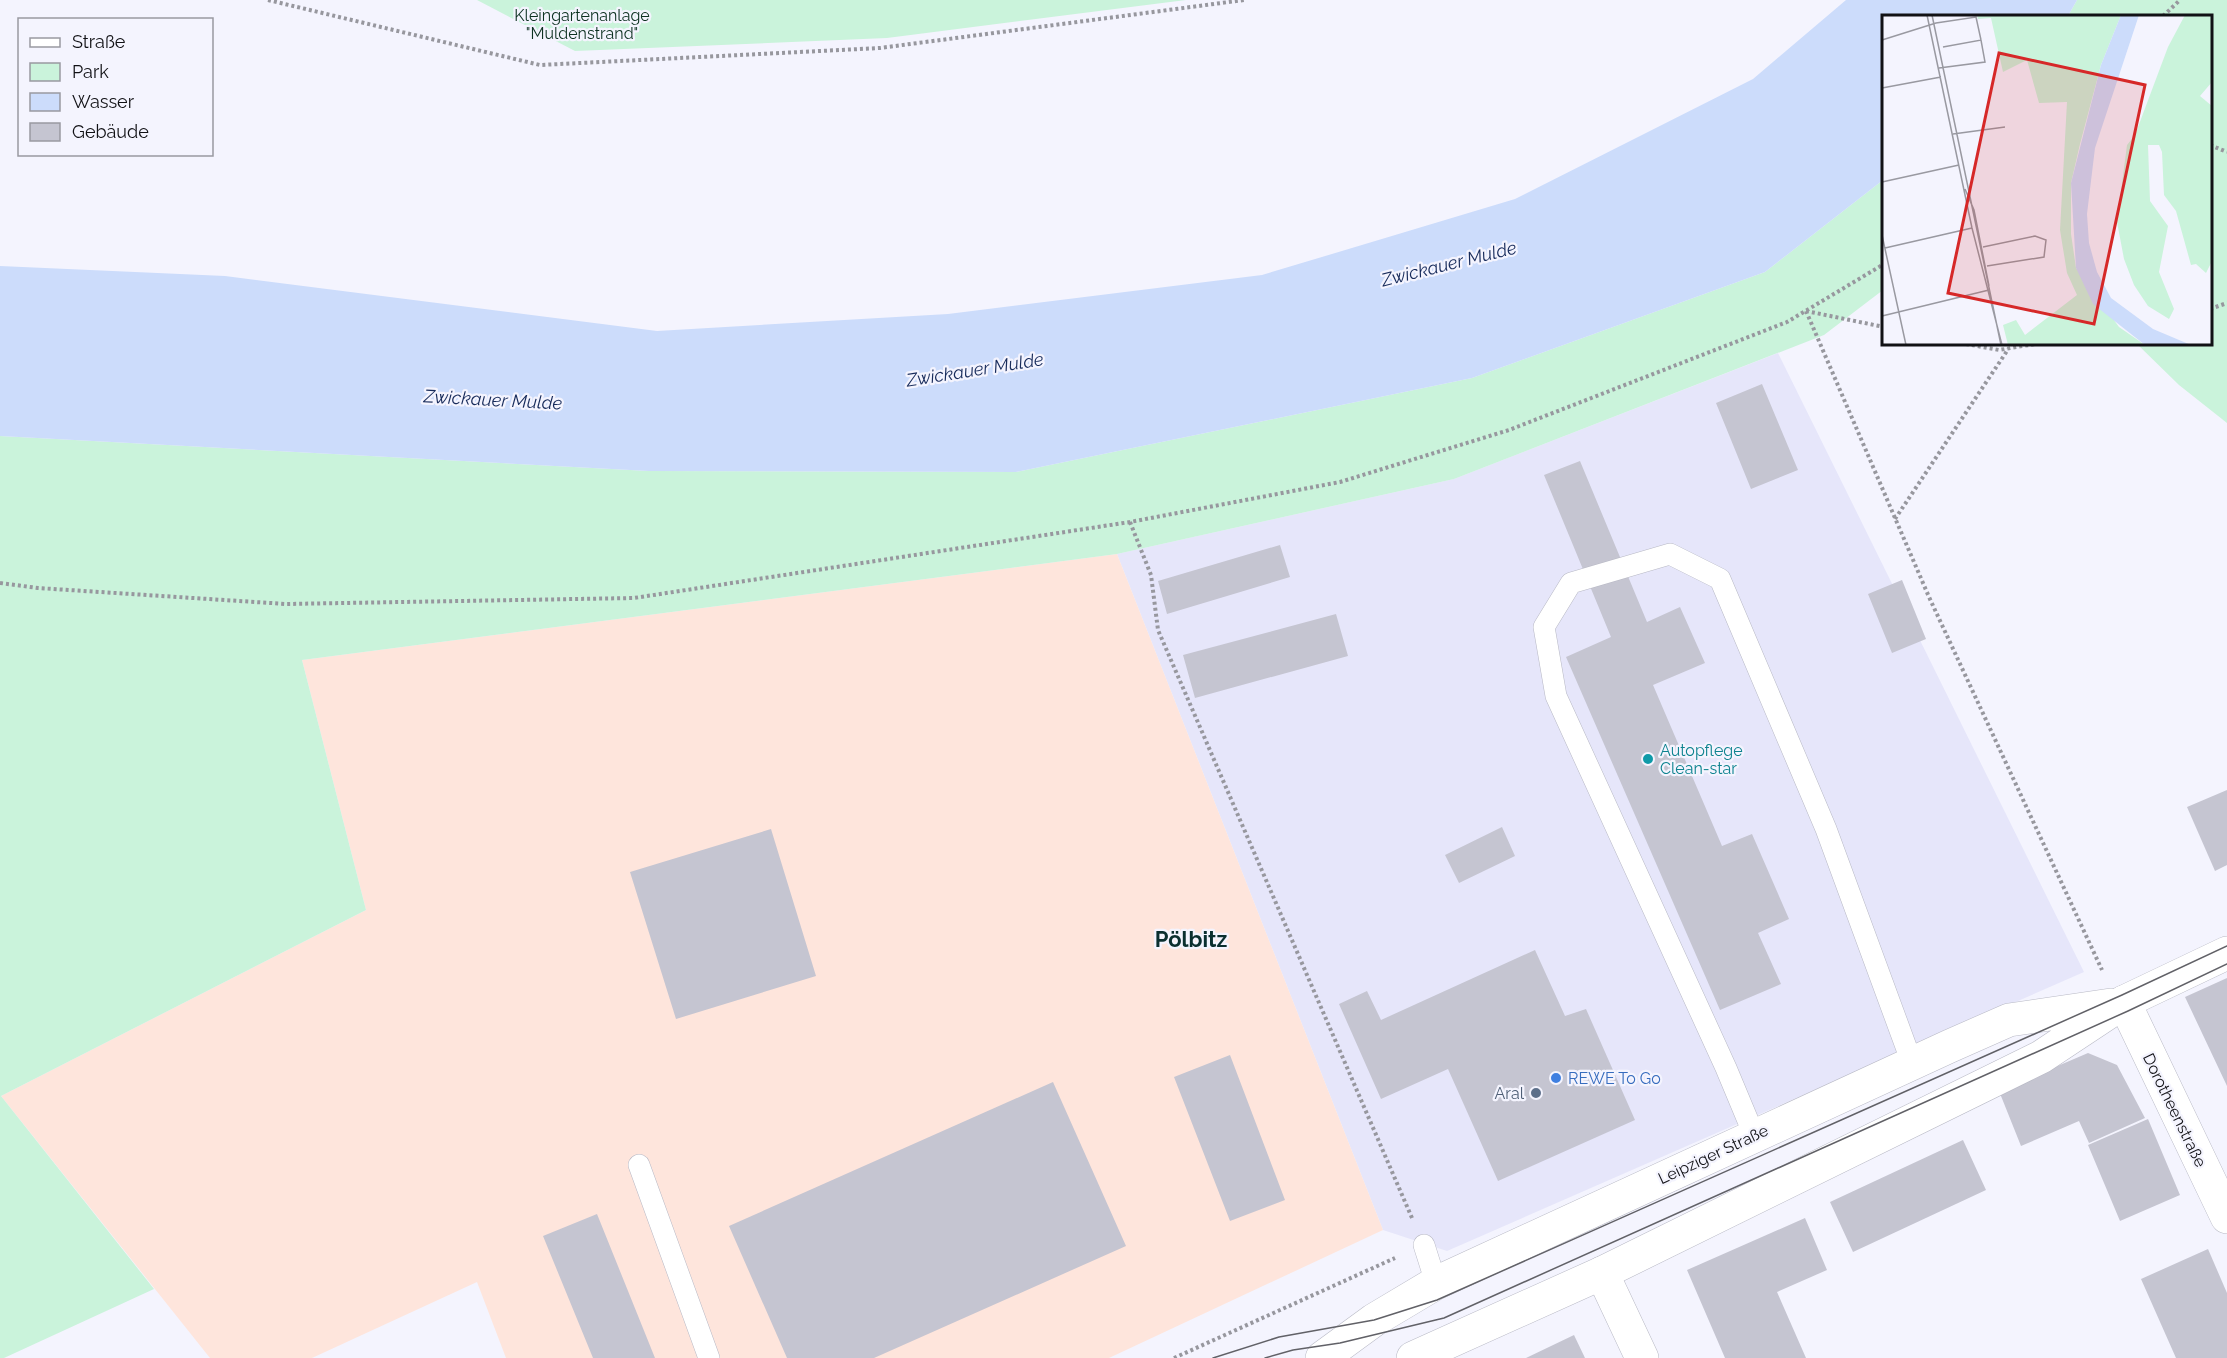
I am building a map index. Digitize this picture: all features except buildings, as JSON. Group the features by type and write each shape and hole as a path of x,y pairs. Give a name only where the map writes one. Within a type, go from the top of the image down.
{"street":[{"name":"Leipziger Straße","path":"1413,1358 1602,1273 2041,1057 2124,1002 2227,953"},
{"name":"Leipziger Straße","path":"1322,1358 1374,1320 1436,1283 1912,1063 2009,1020 2124,1002"},
{"name":"Dorotheenstraße","path":"2124,1002 2227,1217"},
{"path":"1602,1273 1642,1358"}],"lane":[{"path":"1754,1135 1726,1068 1556,696 1544,627 1571,584 1670,554 1720,579 1826,829 1912,1063"},
{"path":"639,1165 709,1358"},
{"path":"1424,1245 1436,1283"}],"path":[{"path":"268,0 540,65 880,48 1244,0"},
{"path":"2164,15 2180,0"},
{"path":"2212,145 2227,152"},
{"path":"0,584 286,603 634,597 1130,522 1340,482 1498,433 1787,322 1882,265"},
{"path":"2212,309 2227,303"},
{"path":"1806,311 1882,327"},
{"path":"1806,311 1895,519 2104,976 2122,995 2124,1002"},
{"path":"1972,345 1999,350 2028,345"},
{"path":"1895,519 2009,348"},
{"path":"1130,522 1151,575 1158,630 1424,1245 1174,1358"}],"shaded area":[{"path":"1778,353 2084,972 1447,1251 1383,1230 1117,554 1454,479"},
{"path":"1117,554 1383,1230 1109,1358 506,1358 477,1282 312,1358 210,1358 1,1096 366,910 302,660"}],"green space":[{"name":"Kleingartenanlage \"Muldenstrand\"","path":"477,0 1186,0 887,38 575,51"},
{"path":"2077,0 2227,0 2227,423 2179,385 2138,345 2212,345 2212,15 2069,15"},
{"path":"1882,181 1882,291 1824,335 1454,479 1117,554 302,660 366,910 1,1096 154,1289 0,1358 0,436 649,471 1016,472 1472,378 1765,272"}],"water":[{"name":"Zwickauer Mulde","path":"1846,0 2077,0 2069,15 1882,15 1882,181 1765,272 1472,378 1016,472 649,471 0,436 0,266 225,276 657,331 948,314 1262,275 1515,199 1753,79"}],"tram line":[{"path":"1213,1358 1279,1337 1374,1320 1437,1300 2227,946"},
{"path":"1265,1358 1444,1318 2128,1011 2227,964"}],"place":[{"name":"Autopflege Clean-star","path":"1648,759"},
{"name":"REWE To Go","path":"1556,1078"},
{"name":"Aral","path":"1536,1093"}],"district":[{"name":"Pölbitz","path":"1191,939"}]}
